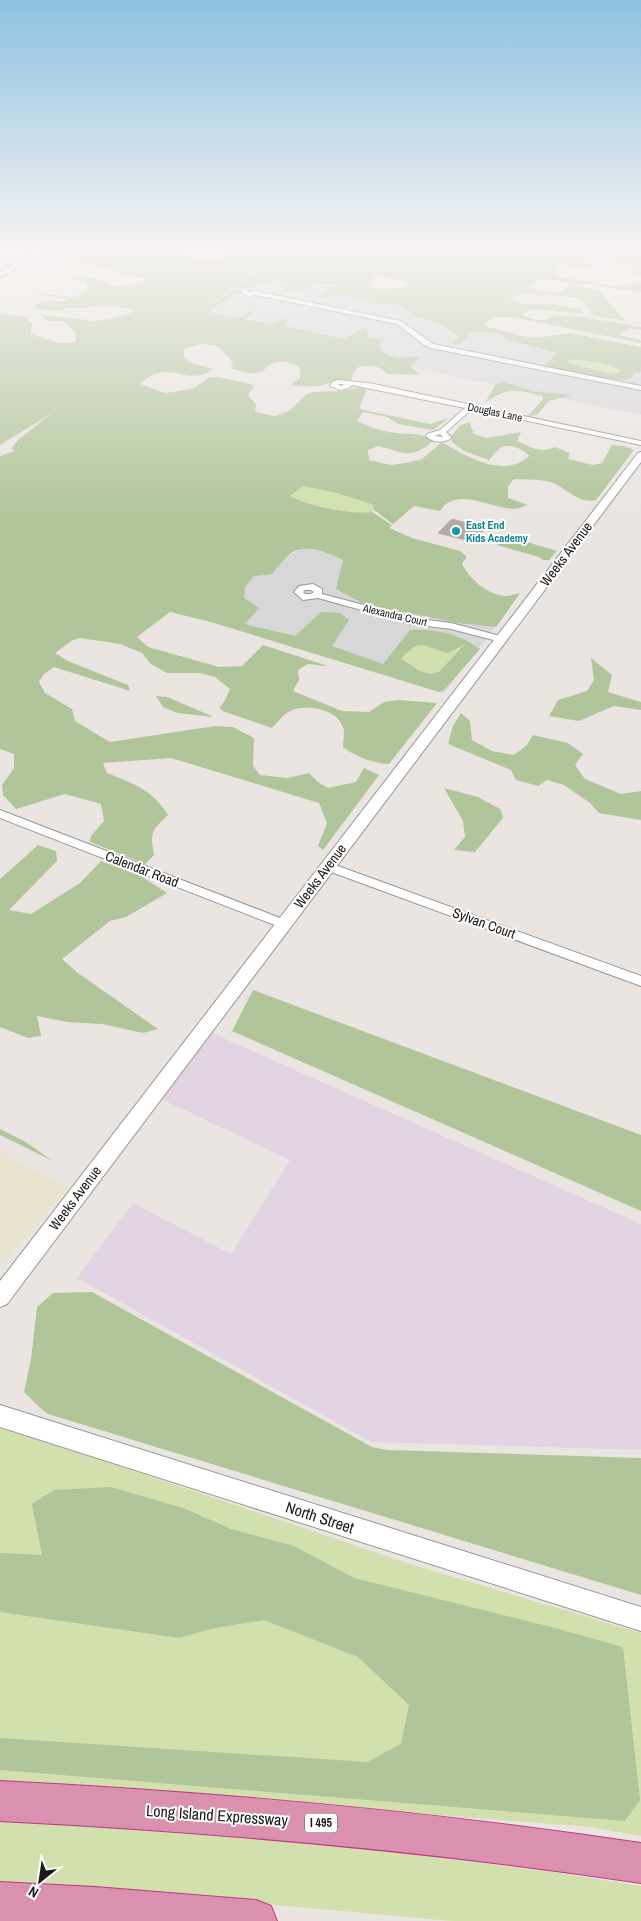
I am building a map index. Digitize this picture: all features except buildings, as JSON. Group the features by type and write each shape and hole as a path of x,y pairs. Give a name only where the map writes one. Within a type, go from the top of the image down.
{"highway":[{"name":"Long Island Expressway","path":"0,1801 109,1806 342,1824 641,1863"},
{"path":"0,1903 95,1908 256,1921"}],"street":[{"path":"416,336 431,346 641,388"},
{"name":"Douglas Lane","path":"349,384 369,385 641,443"},
{"path":"442,432 470,407"},
{"name":"Weeks Avenue","path":"0,1297 641,455"},
{"name":"Alexandra Court","path":"317,595 412,621 451,626 502,640"},
{"name":"Calendar Road","path":"0,814 284,924"},
{"name":"Sylvan Court","path":"327,866 641,981"},
{"name":"North Street","path":"0,1416 641,1619"}],"shaded area":[{"path":"294,336 502,336 514,338 511,341 535,343 641,362 641,415 409,367"},
{"path":"302,548 329,553 511,607 444,693 211,622 254,576"},
{"path":"212,1033 641,1224 641,1450 371,1442 77,1278 133,1203 231,1254 290,1160 159,1098"},
{"path":"0,1152 69,1187 0,1267"}],"green space":[{"path":"0,336 36,336 59,343 75,343 76,336 328,336 343,339 350,336 368,336 368,338 387,339 380,342 381,351 390,356 399,358 420,356 410,366 420,375 387,374 372,366 360,366 354,372 351,381 339,381 319,386 290,385 300,378 300,369 293,364 276,362 260,373 241,372 231,368 233,362 218,346 203,344 184,348 184,358 194,364 213,369 195,376 169,372 160,373 150,376 140,384 165,393 192,389 210,377 251,384 254,386 248,395 256,405 255,412 275,416 289,411 307,394 343,391 359,387 367,389 359,409 430,424 449,418 433,430 398,424 387,417 363,412 357,421 385,431 424,436 432,442 424,448 411,453 378,446 368,450 369,460 391,465 422,459 442,442 474,459 497,466 519,463 529,456 512,446 500,448 489,460 464,451 452,442 451,437 459,426 469,422 474,434 486,438 521,432 517,441 541,450 555,447 570,453 568,459 593,465 602,463 612,445 624,446 634,450 596,500 589,501 576,497 553,483 514,479 508,486 508,498 528,505 513,509 474,500 455,500 447,504 440,511 414,506 393,524 373,509 374,505 337,493 303,486 290,496 330,509 363,513 372,512 392,525 389,528 412,538 460,551 467,557 462,564 465,570 485,589 505,596 520,593 496,627 458,623 364,604 336,589 343,560 324,552 310,549 297,550 291,553 272,574 254,576 245,587 244,598 259,608 245,624 295,636 321,612 340,613 349,620 332,646 383,664 410,630 429,630 447,633 464,639 480,649 444,690 439,692 211,622 170,612 137,637 148,647 219,667 242,666 263,645 328,666 308,664 298,670 299,680 293,691 342,711 369,712 384,702 398,700 437,703 389,764 365,759 343,747 343,727 339,720 326,711 309,708 293,710 272,728 225,712 219,708 230,689 215,677 199,673 167,673 151,664 142,653 120,644 80,638 71,641 55,653 68,661 128,685 130,691 54,667 43,675 39,682 45,693 72,709 75,721 110,742 215,726 233,727 254,738 253,766 260,775 288,778 309,773 328,788 356,782 364,768 379,775 323,850 318,846 327,823 319,803 171,758 103,763 107,773 134,784 149,793 168,815 153,832 154,855 145,864 90,842 91,836 104,821 101,804 65,794 16,809 3,795 2,785 14,768 14,754 0,749 0,456 14,451 12,448 18,440 52,413 0,445","holes":["465,644 439,672 430,674 420,671 401,659 418,645 448,653"]},
{"path":"458,336 468,336 464,342 455,345 452,342 459,338"},
{"path":"503,336 537,338 553,336 584,336 641,347 641,372 635,373 630,379 618,380 548,367 545,365 557,353 508,340","holes":["574,359 604,364 620,371 611,374 568,363 568,360"]},
{"path":"604,336 621,336 641,340 641,343"},
{"path":"574,359 605,364 620,371 611,374 568,363 568,360"},
{"path":"502,382 533,391 572,395 549,401 537,415 528,416 543,399 542,396 512,391 500,394 485,403 496,384"},
{"path":"303,486 337,493 374,505 372,512 341,511 290,496"},
{"path":"506,536 557,551 549,560 543,560 539,557 497,545 502,537"},
{"path":"466,643 437,672 424,672 401,659 418,645 448,653"},
{"path":"591,658 612,675 608,692 641,702 641,710 614,706 579,721 549,716 558,700 587,691 594,680"},
{"path":"156,696 167,697 214,717 177,713 163,707"},
{"path":"461,713 470,721 472,740 492,751 514,755 527,745 533,735 568,743 583,754 575,765 585,779 621,794 641,791 641,820 599,813 590,803 564,785 547,780 538,786 516,780 511,770 448,744 453,726"},
{"path":"444,788 478,797 500,809 503,818 475,852 454,850 465,837 463,821"},
{"path":"38,845 56,851 57,861 9,910 31,914 80,883 101,861 141,876 167,893 126,917 110,921 62,959 78,973 158,1029 143,1033 102,1024 67,1022 37,1016 41,1036 28,1038 0,1027 0,879"},
{"path":"253,990 641,1135 641,1211 232,1031"},
{"path":"0,1129 24,1141 53,1161 0,1135"},
{"path":"92,1292 372,1447 387,1450 641,1458 641,1595 48,1414 24,1392 31,1359 37,1307 53,1293"},
{"path":"0,1428 57,1445 410,1564 641,1633 641,1836 590,1827 0,1781"},
{"path":"111,1487 183,1508 231,1529 294,1546 354,1578 555,1628 623,1647 640,1800 625,1821 0,1770 0,1738 367,1762 401,1744 409,1705 358,1657 264,1620 215,1628 179,1638 0,1612 0,1553 42,1555 32,1504 54,1490"},
{"path":"0,1817 246,1834 552,1872 641,1886 641,1921 451,1921 132,1892 0,1885"}],"place":[{"name":"East End Kids Academy","path":"456,531"}]}
